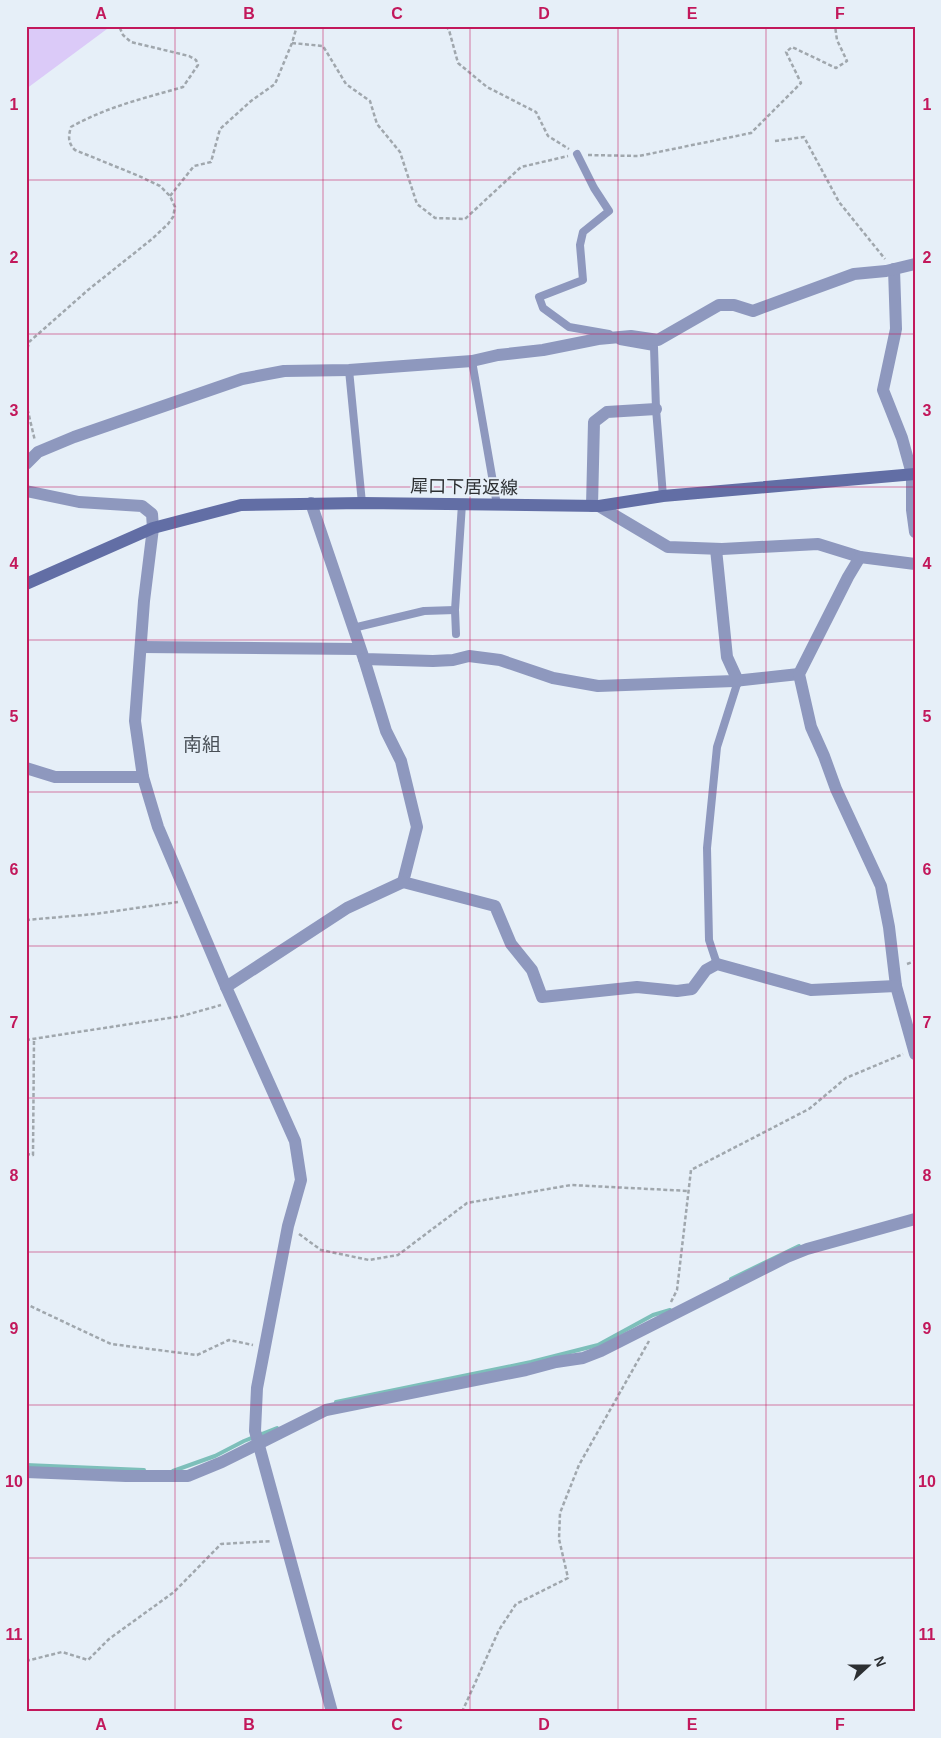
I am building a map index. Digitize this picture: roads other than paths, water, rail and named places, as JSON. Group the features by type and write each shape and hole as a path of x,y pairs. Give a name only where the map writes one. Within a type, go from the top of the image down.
{"main road":[{"name":"犀口下居返線","path":"26,584 153,528 241,506 362,503 596,506 663,496 913,474"}],"street":[{"path":"26,464 38,452 74,437 242,379 284,371 349,370 472,360 606,338 623,337 658,340 719,305 734,305 753,311 854,274 894,270 915,264"},
{"path":"894,270 896,329 883,390 902,438 913,474 912,510 915,532"},
{"path":"656,409 607,412 594,422 596,506 668,547 716,549 818,544 860,557 915,564"},
{"path":"26,491 79,502 142,506 152,514 153,528 140,647 135,720 143,777 158,826 232,1002 295,1141 301,1180 288,1226 264,1347 257,1388 257,1437 332,1712"},
{"path":"311,503 386,731 401,761 417,827 403,882"},
{"path":"716,549 727,657 738,681"},
{"path":"860,557 799,674 811,727 836,789 881,886 889,927 896,986 914,1052"},
{"path":"140,647 362,654 433,661 453,660 469,656 500,660 553,678 598,686 738,681 799,674"},
{"path":"26,768 55,777 143,777"},
{"path":"226,987 347,908 403,882 494,906 511,944 532,970 542,997 637,987 677,991 692,989 706,970 716,964 811,990 896,986"},
{"path":"26,1472 126,1476 188,1476 222,1462 257,1437 326,1410 583,1358 659,1323 787,1257 807,1249 915,1219"}],"lane":[{"path":"577,154 594,188 609,211 583,232 580,245 583,280 539,297 543,308 568,328 623,337"},
{"path":"606,338 654,347 656,409 663,496"},
{"path":"472,360 497,505"},
{"path":"349,370 362,503"},
{"path":"456,634 455,610 462,504"},
{"path":"353,628 424,611 455,610"},
{"path":"716,964 709,940 707,848 717,747 738,681"}],"waterway":[{"path":"731,1279 799,1246"},
{"path":"336,1402 531,1362 598,1345 653,1315 670,1310"},
{"path":"173,1471 215,1456 244,1441 277,1428"},
{"path":"26,1465 144,1470"}],"district":[{"name":"南組","path":"202,744"}]}
